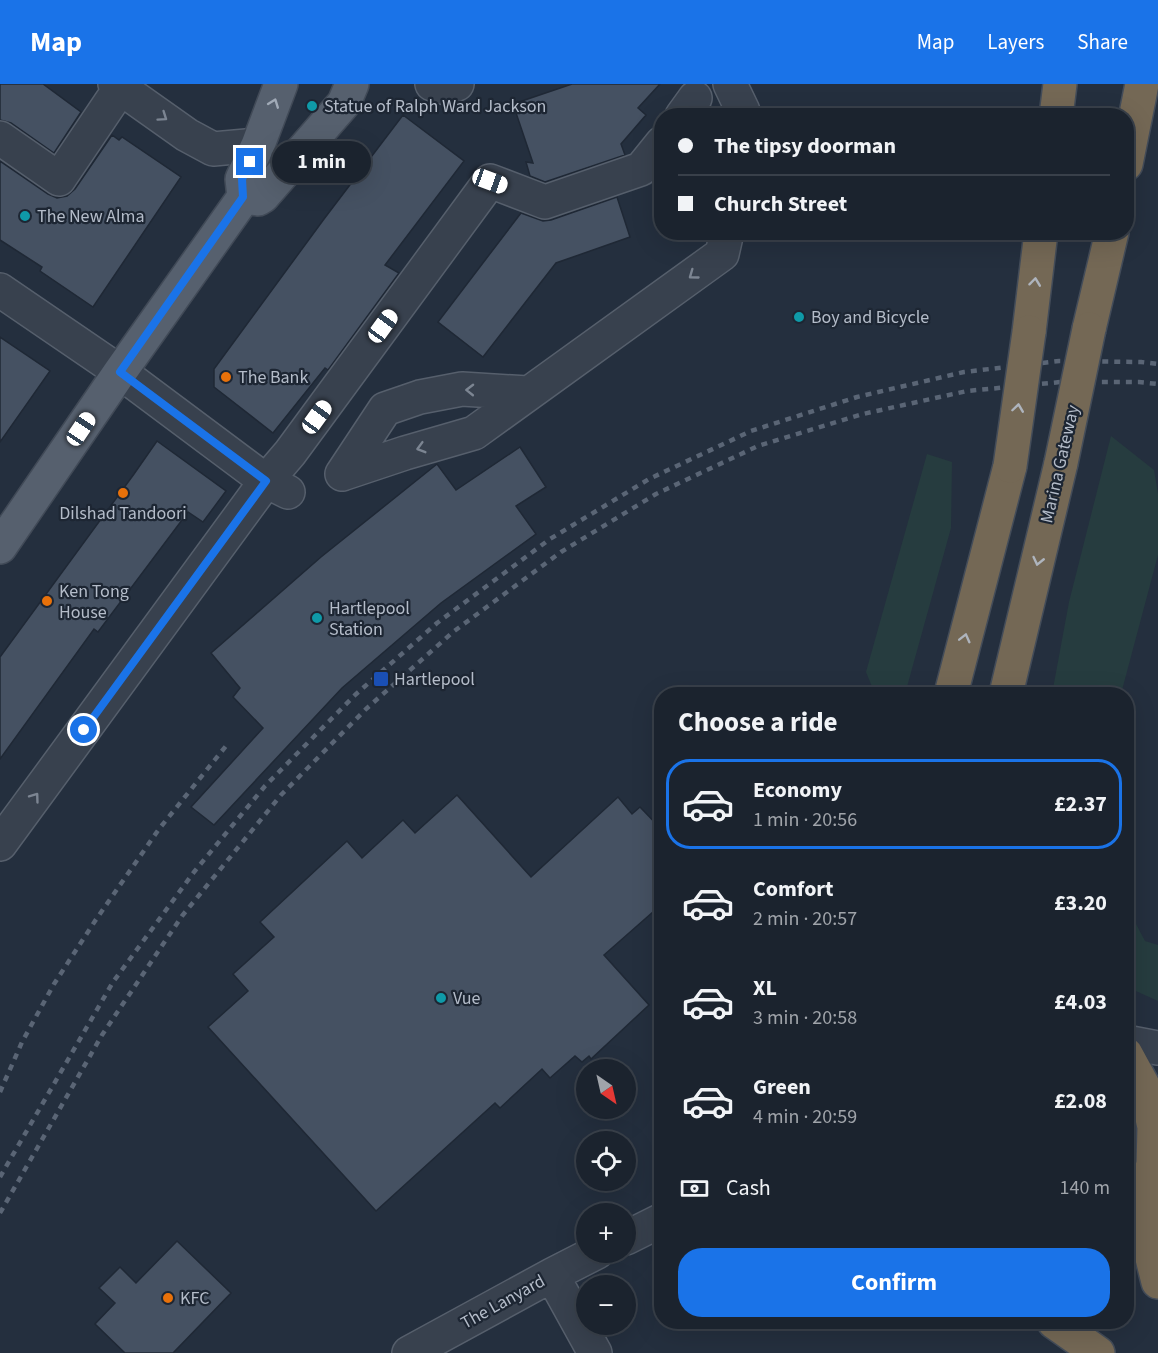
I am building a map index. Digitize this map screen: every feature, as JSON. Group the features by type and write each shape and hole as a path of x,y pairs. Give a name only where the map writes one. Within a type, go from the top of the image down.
{"highway":[{"path":"1057,108 1060,84"},
{"path":"1134,124 1142,84"},
{"path":"953,687 1010,466 1040,240"},
{"name":"Marina Gateway","path":"1008,687 1061,463 1110,240"},
{"path":"1134,1068 1146,1091 1156,1148 1143,1200 1134,1215"},
{"path":"1143,1200 1150,1250 1158,1282"},
{"path":"1064,1329 1098,1353"}],"main road":[{"path":"0,547 243,197 242,179 258,145 281,84"},
{"path":"243,197 258,199 263,196 344,103 352,84"}],"street":[{"path":"432,84 446,88 457,84"},
{"path":"730,84 742,108"},
{"path":"0,138 59,179 119,85 187,135 213,149 258,145"},
{"path":"0,844 277,486 290,453 490,181 545,202 641,169 654,153"},
{"path":"528,393 462,389 420,397 385,410 342,474 474,433 722,254 725,240"},
{"path":"0,290 120,372 277,486"},
{"path":"1134,1044 1158,1048"},
{"path":"636,1233 654,1224"},
{"name":"The Lanyard","path":"410,1353 576,1263"},
{"path":"552,1275 595,1353"}],"green space":[{"path":"1111,436 1154,470 1158,494 1158,555 1123,687 1053,687 1069,602"},
{"path":"927,454 952,462 951,528 907,687 872,687 866,672"},
{"path":"1134,920 1145,941 1158,945 1158,1001 1134,990"}],"building":[{"path":"0,84 43,84 81,112 54,153 11,123 0,120"},
{"path":"572,84 660,84 638,108 646,115 621,144 625,155 545,182 530,176 526,162 533,163 513,104"},
{"path":"403,115 464,161 385,265 399,273 328,370 325,368 273,433 214,387 214,369"},
{"path":"112,135 119,140 122,137 181,177 93,307 40,271 42,267 0,240 0,161 48,194 57,198 67,196 75,189"},
{"path":"617,197 630,237 556,263 483,357 438,322 521,213 543,221 551,220"},
{"path":"0,337 50,371 0,442"},
{"path":"157,441 226,491 203,522 188,512 98,632 94,629 0,759 0,657"},
{"name":"Hartlepool Station","path":"520,447 546,487 516,506 536,534 441,603 342,688 214,825 191,807 263,728 233,697 240,688 211,653 321,557 437,464 456,490"},
{"name":"Vue","path":"457,795 531,877 618,797 632,814 640,807 654,822 654,911 604,955 649,1005 591,1059 589,1056 586,1059 578,1059 575,1056 550,1078 542,1069 500,1108 495,1103 376,1211 208,1027 248,991 233,974 274,937 260,922 347,841 362,858 403,820 415,833"},
{"name":"KFC","path":"177,1241 231,1293 173,1353 125,1353 95,1324 115,1303 99,1288 120,1267 136,1283"}],"railway":[{"path":"0,1177 113,982 194,872 265,786 355,695 437,623 550,539 649,479 751,431 857,397 964,372 1059,361 1158,364"},
{"path":"0,1213 102,1035 182,916 281,795 366,709 453,632 561,552 656,494 758,446 863,414 967,391 1061,382 1158,384"},
{"path":"0,1092 22,1042 54,984 95,921 159,829 226,746"}],"place":[{"name":"Statue of Ralph Ward Jackson","path":"312,106"},
{"name":"The New Alma","path":"25,216"},
{"name":"Boy and Bicycle","path":"799,317"},
{"name":"The Bank","path":"226,377"},
{"name":"Dilshad Tandoori","path":"123,493"},
{"name":"Ken Tong House","path":"47,601"},
{"name":"Hartlepool Station","path":"317,618"},
{"name":"Hartlepool","path":"381,679"},
{"name":"Vue","path":"441,998"},
{"name":"KFC","path":"168,1298"}],"route":[{"path":"84,730 266,481 120,372 243,197 242,179 250,162"}]}
